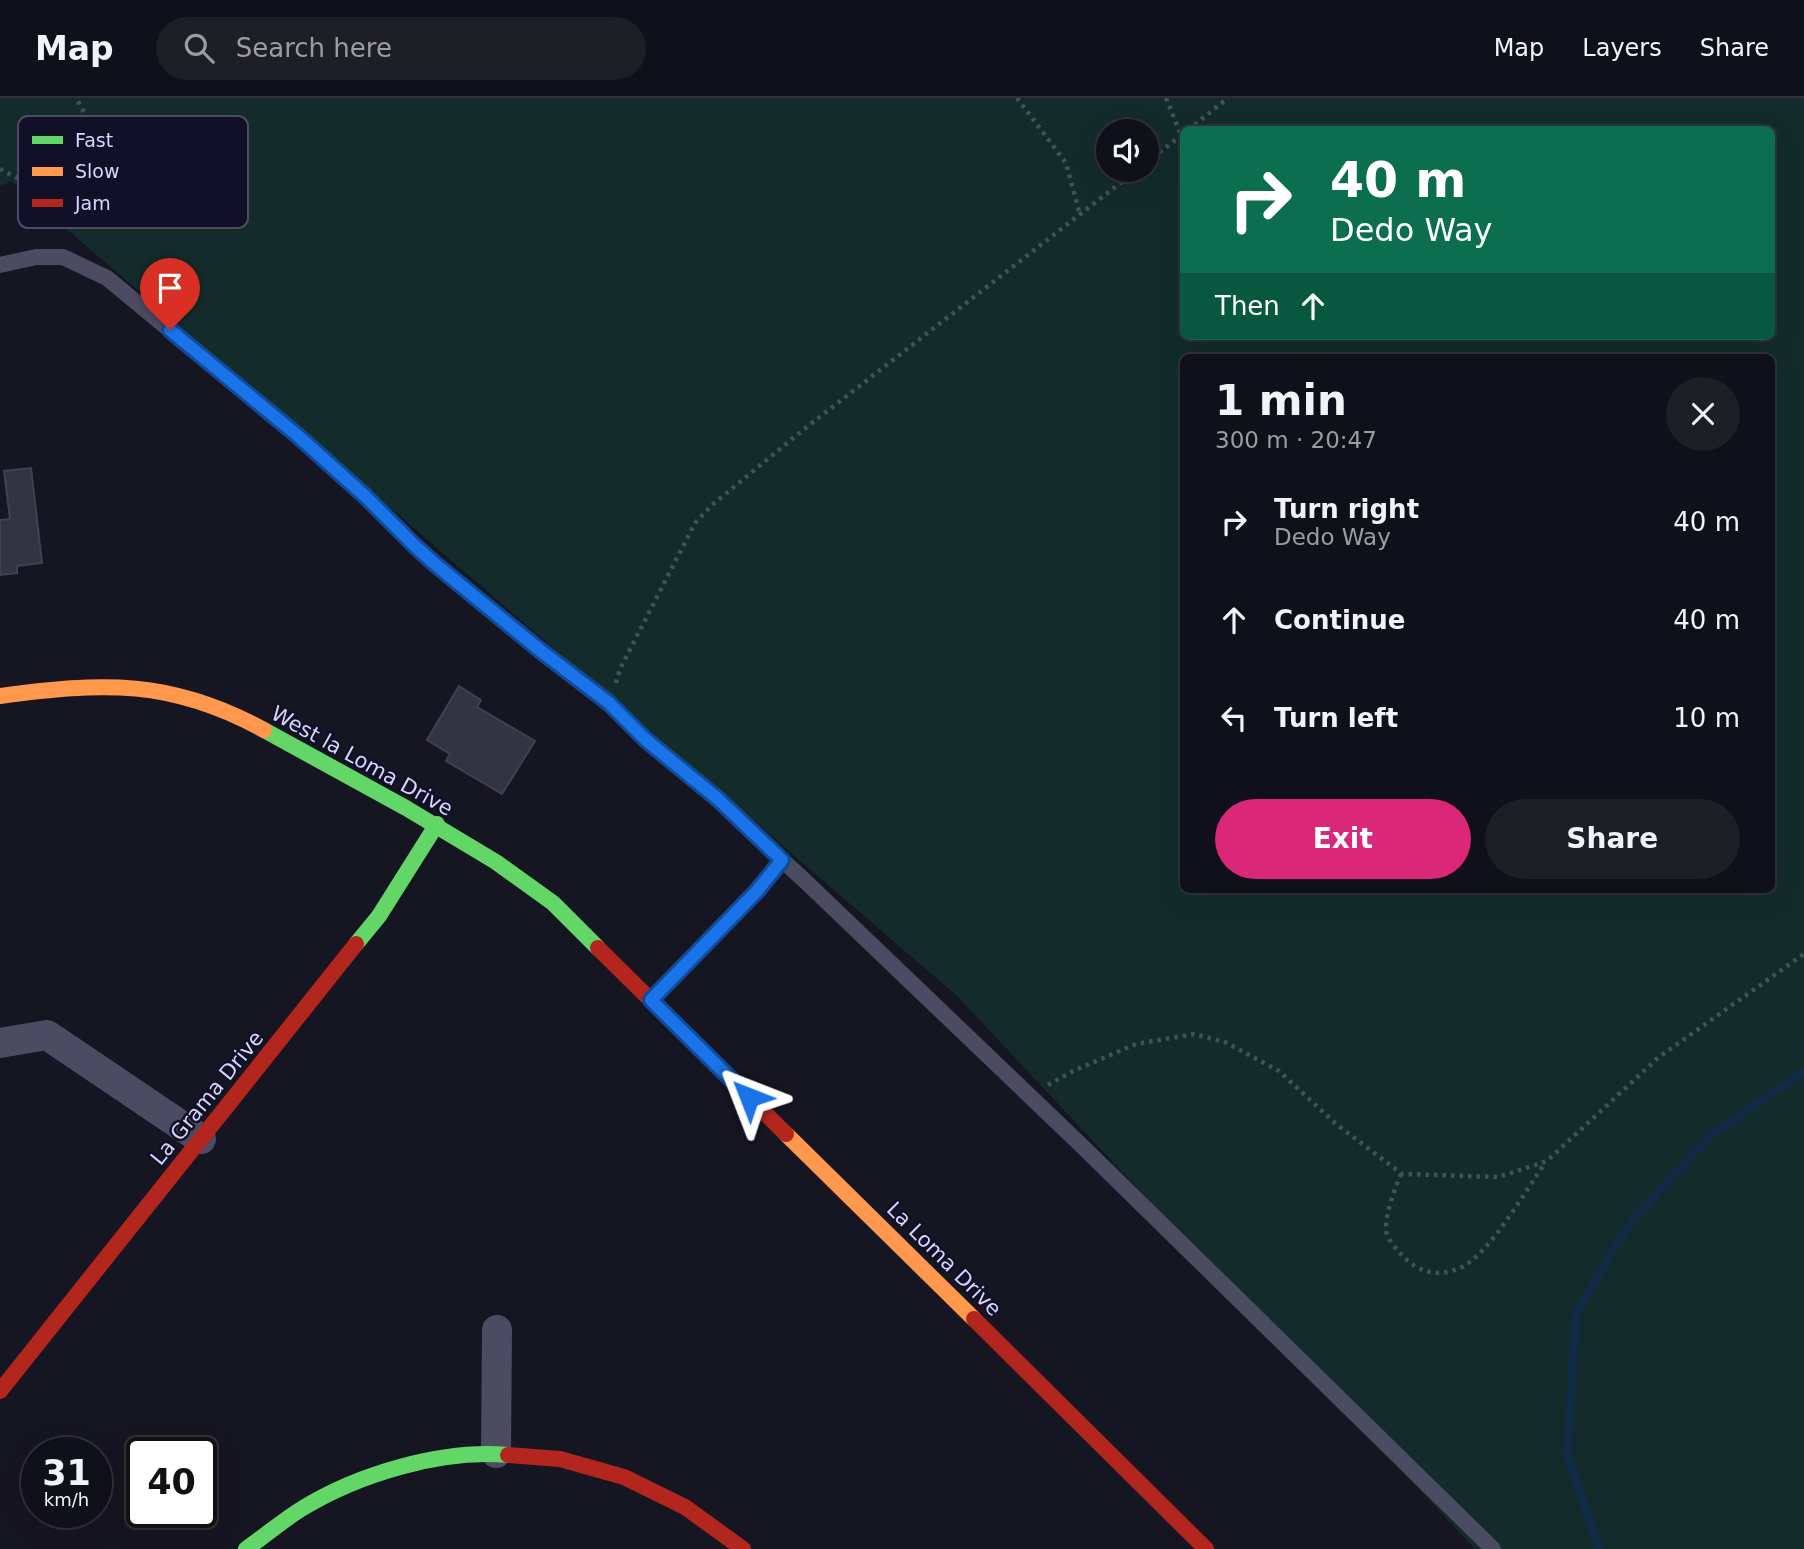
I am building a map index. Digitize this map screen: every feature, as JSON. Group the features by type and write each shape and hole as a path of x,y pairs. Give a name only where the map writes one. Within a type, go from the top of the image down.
{"street":[{"name":"West la Loma Drive","path":"0,696 66,688 120,687 169,692 210,702 437,824 486,854 553,903 651,1000"},
{"name":"La Grama Drive","path":"0,1391 379,916 437,824"},
{"path":"651,1000 757,891"},
{"name":"La Loma Drive","path":"651,1000 1206,1549"},
{"path":"0,1043 47,1035 201,1139"},
{"path":"496,1453 497,1329"},
{"path":"246,1549 277,1524 310,1503 362,1478 399,1466 456,1455 496,1453 552,1457 589,1465 644,1485 711,1523 743,1549"}],"lane":[{"path":"0,265 36,257 63,257 107,278 297,435 435,564 609,703 646,740 718,799 831,905 1493,1549"},
{"path":"757,891 782,860"}],"path":[{"path":"76,98 86,116"},
{"path":"1017,98 1066,163 1080,215"},
{"path":"1166,98 1180,130"},
{"path":"1193,126 1228,98"},
{"path":"1159,153 1180,137"},
{"path":"0,169 18,178"},
{"path":"609,703 621,669 682,547 695,523 712,505 803,430 1122,182"},
{"path":"1402,1174 1391,1205 1387,1230 1392,1244 1414,1267 1434,1273 1462,1267 1474,1259 1496,1233 1545,1162 1659,1057 1804,954"},
{"path":"1028,1096 1073,1071 1136,1044 1195,1034 1225,1042 1279,1071 1336,1124 1402,1174 1499,1177 1545,1162"}],"green space":[{"path":"0,98 1804,98 1804,1549 1475,1549 957,996 66,228 248,228 248,116 18,116 18,187 11,181 0,187"}],"building":[{"path":"31,468 42,563 17,566 17,573 0,575 0,520 10,519 4,471"},
{"path":"459,686 481,700 477,707 535,741 502,794 446,761 450,754 427,740"}],"waterway":[{"path":"1599,1549 1567,1454 1576,1313 1630,1223 1708,1138 1804,1071"}],"traffic: fast":[{"path":"264,730 406,808 496,862 553,903 598,948"},
{"path":"356,944 379,916 437,824"},
{"path":"246,1549 303,1508 375,1475 429,1460 483,1454 508,1455"}],"traffic: slow":[{"path":"0,696 72,688 136,689 198,701 264,730"},
{"path":"786,1134 974,1319"}],"traffic: jam":[{"path":"651,1000 757,891"},
{"path":"0,1391 356,944"},
{"path":"598,948 786,1134"},
{"path":"974,1319 1206,1549"},
{"path":"508,1455 560,1459 624,1477 685,1507 743,1549"}],"route":[{"path":"170,330 297,435 435,564 609,703 646,740 718,799 782,860 757,891 651,1000 749,1097"}]}
